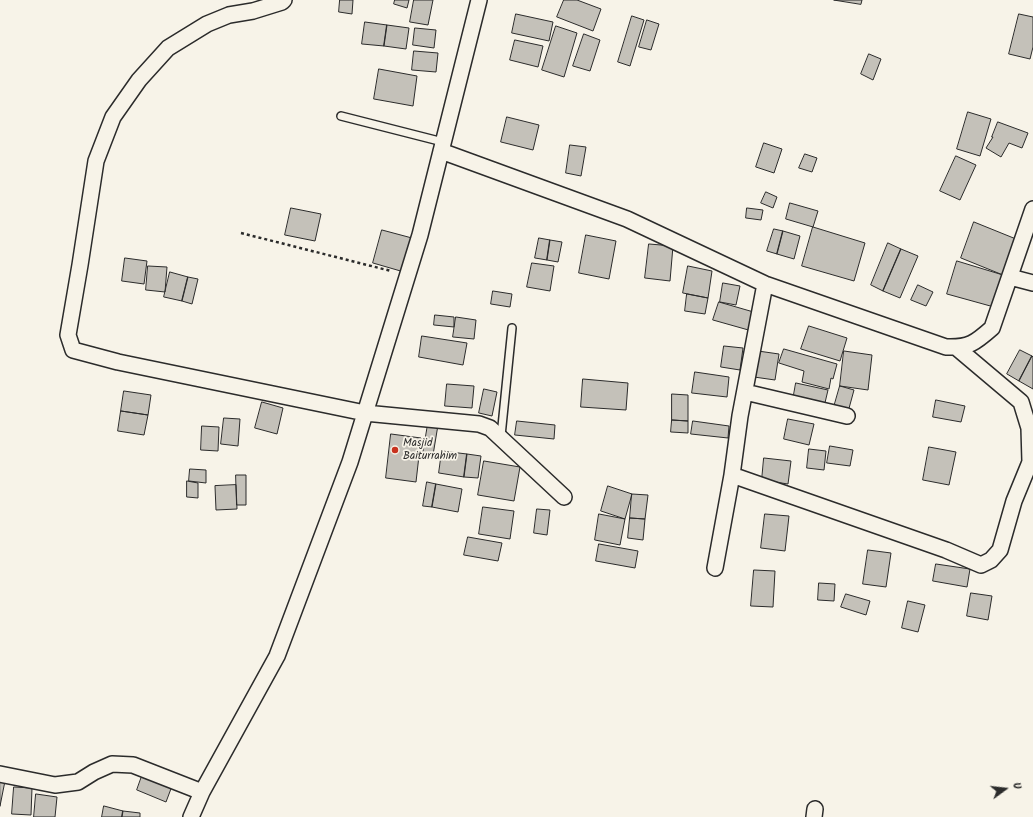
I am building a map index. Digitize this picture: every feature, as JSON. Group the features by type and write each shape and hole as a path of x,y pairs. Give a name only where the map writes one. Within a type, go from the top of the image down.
{"street":[{"path":"284,0 282,2 253,11 229,15 207,24 168,48 139,80 112,117 96,161 68,335 73,350 118,362 365,413 479,424 490,428 501,436 564,497"},
{"path":"191,817 202,792 277,656 350,462 420,234 478,0"},
{"path":"442,146 628,220 765,284 946,347 957,348 976,342 992,328 1033,209"},
{"path":"1010,277 1033,283"},
{"path":"715,568 732,475 740,416 765,284"},
{"path":"732,475 946,550 981,565 991,560 1000,550 1014,501 1030,462 1029,428 1021,402 957,348"},
{"path":"745,392 847,416"},
{"path":"0,774 55,785 78,782 94,772 112,764 133,765 202,792"}],"lane":[{"path":"341,116 442,146"},
{"path":"501,436 512,328"}],"path":[{"path":"241,233 407,275"}],"building":[{"path":"340,0 353,0 352,14 339,12"},
{"path":"395,0 409,0 407,8 394,4"},
{"path":"414,0 433,0 428,25 410,22"},
{"path":"564,0 577,0 601,9 593,31 557,17"},
{"path":"834,0 862,0 861,4"},
{"path":"516,14 553,22 549,41 512,33"},
{"path":"1019,14 1033,17 1033,47 1030,59 1009,54"},
{"path":"632,16 644,20 630,66 618,62"},
{"path":"647,20 659,24 651,50 639,47"},
{"path":"365,22 387,25 384,46 362,44"},
{"path":"387,25 409,28 406,49 384,46"},
{"path":"556,26 577,33 564,77 542,70"},
{"path":"415,28 436,30 434,48 413,45"},
{"path":"584,34 600,40 590,71 573,66"},
{"path":"515,40 543,46 538,67 510,60"},
{"path":"414,51 438,53 436,72 412,70"},
{"path":"869,54 881,59 873,80 861,74"},
{"path":"379,69 417,76 413,106 374,99"},
{"path":"968,112 991,119 980,156 957,149"},
{"path":"507,117 539,125 533,150 501,142"},
{"path":"998,122 1028,133 1022,148 1009,143 1001,157 986,148 993,137"},
{"path":"764,143 782,149 774,173 756,167"},
{"path":"570,145 586,147 581,176 566,173"},
{"path":"805,154 817,158 812,172 799,168"},
{"path":"956,156 976,165 960,200 940,191"},
{"path":"766,192 777,197 773,208 761,203"},
{"path":"790,203 818,211 813,227 786,219"},
{"path":"291,208 321,214 315,241 285,235"},
{"path":"747,208 763,210 761,220 746,218"},
{"path":"974,222 1016,239 1003,275 961,258"},
{"path":"813,227 865,243 854,281 802,266"},
{"path":"774,229 783,231 777,254 767,251"},
{"path":"382,230 412,238 404,272 373,263"},
{"path":"783,231 800,236 794,259 777,254"},
{"path":"586,235 616,241 609,279 579,273"},
{"path":"539,238 550,240 547,260 535,258"},
{"path":"550,240 562,242 558,262 547,260"},
{"path":"888,243 901,249 883,291 871,285"},
{"path":"649,244 673,246 670,281 645,278"},
{"path":"901,249 918,256 900,298 883,291"},
{"path":"125,258 147,261 144,284 122,281"},
{"path":"957,261 1003,275 994,307 947,294"},
{"path":"532,263 554,266 550,291 527,287"},
{"path":"148,266 167,267 165,292 146,290"},
{"path":"688,266 712,271 708,298 683,293"},
{"path":"170,272 188,277 182,301 164,297"},
{"path":"188,277 198,279 192,304 182,301"},
{"path":"723,283 740,286 736,305 720,302"},
{"path":"918,285 933,292 926,306 911,300"},
{"path":"493,291 512,294 510,307 491,304"},
{"path":"687,294 708,298 705,314 685,311"},
{"path":"719,302 757,313 752,331 713,320"},
{"path":"435,315 454,317 454,327 434,325"},
{"path":"456,317 476,320 474,339 453,337"},
{"path":"809,326 847,338 840,361 801,349"},
{"path":"422,336 467,343 463,365 419,357"},
{"path":"724,346 743,348 740,370 721,367"},
{"path":"784,349 837,364 833,379 831,378 829,389 802,382 804,371 779,363"},
{"path":"1020,350 1032,356 1019,381 1007,374"},
{"path":"758,351 779,354 775,380 754,377"},
{"path":"844,351 872,355 868,390 840,386"},
{"path":"1032,356 1033,357 1033,389 1019,381"},
{"path":"695,372 729,377 727,397 692,393"},
{"path":"583,379 628,383 626,410 581,407"},
{"path":"796,383 828,390 824,407 793,400"},
{"path":"447,384 474,386 472,408 445,406"},
{"path":"840,386 854,390 848,412 834,407"},
{"path":"484,389 497,392 492,416 479,413"},
{"path":"124,391 151,395 148,415 121,411"},
{"path":"672,394 688,395 688,421 672,420"},
{"path":"936,400 965,406 961,422 933,417"},
{"path":"262,402 283,408 277,434 255,428"},
{"path":"121,411 148,415 144,435 118,431"},
{"path":"224,418 240,419 238,446 221,444"},
{"path":"788,419 814,424 809,445 784,439"},
{"path":"672,420 688,421 688,433 671,432"},
{"path":"517,421 555,425 554,439 515,435"},
{"path":"693,421 729,426 728,438 691,434"},
{"path":"428,424 438,425 433,455 423,454"},
{"path":"202,426 219,427 218,451 201,450"},
{"path":"391,434 421,438 416,482 386,478"},
{"path":"830,446 853,450 850,466 827,463"},
{"path":"929,447 956,452 949,485 923,480"},
{"path":"809,449 826,451 824,470 807,468"},
{"path":"442,451 467,454 464,477 439,473"},
{"path":"467,454 481,456 478,478 464,477"},
{"path":"764,458 791,461 788,484 762,480"},
{"path":"484,461 520,467 514,501 478,495"},
{"path":"190,469 206,470 206,483 189,481"},
{"path":"236,475 246,475 246,505 237,505"},
{"path":"187,481 198,483 198,498 187,497"},
{"path":"427,482 436,484 432,507 423,506"},
{"path":"436,484 462,489 458,512 432,507"},
{"path":"236,485 237,509 216,510 215,486"},
{"path":"608,486 632,494 625,519 601,511"},
{"path":"632,494 648,495 645,519 630,518"},
{"path":"483,507 514,511 510,539 479,534"},
{"path":"537,509 550,510 547,535 534,533"},
{"path":"599,514 625,519 620,545 595,540"},
{"path":"765,514 789,516 785,551 761,548"},
{"path":"630,518 645,519 643,540 628,538"},
{"path":"468,537 502,543 498,561 464,555"},
{"path":"599,544 638,551 635,568 596,561"},
{"path":"868,550 891,553 886,587 863,584"},
{"path":"936,564 970,569 967,587 933,581"},
{"path":"754,570 775,571 773,607 751,606"},
{"path":"819,583 835,584 834,601 818,600"},
{"path":"971,593 992,596 988,620 967,616"},
{"path":"846,594 870,601 866,615 841,607"},
{"path":"908,601 925,605 918,632 902,628"},
{"path":"142,776 172,786 166,802 137,790"},
{"path":"0,781 5,781 0,806"},
{"path":"14,787 32,788 31,815 12,814"},
{"path":"36,794 57,797 55,817 34,817"},
{"path":"104,806 123,811 122,817 102,817"},
{"path":"123,811 140,813 140,817 122,817"}],"place":[{"name":"Masjid Baiturrahim","path":"395,450"}]}
